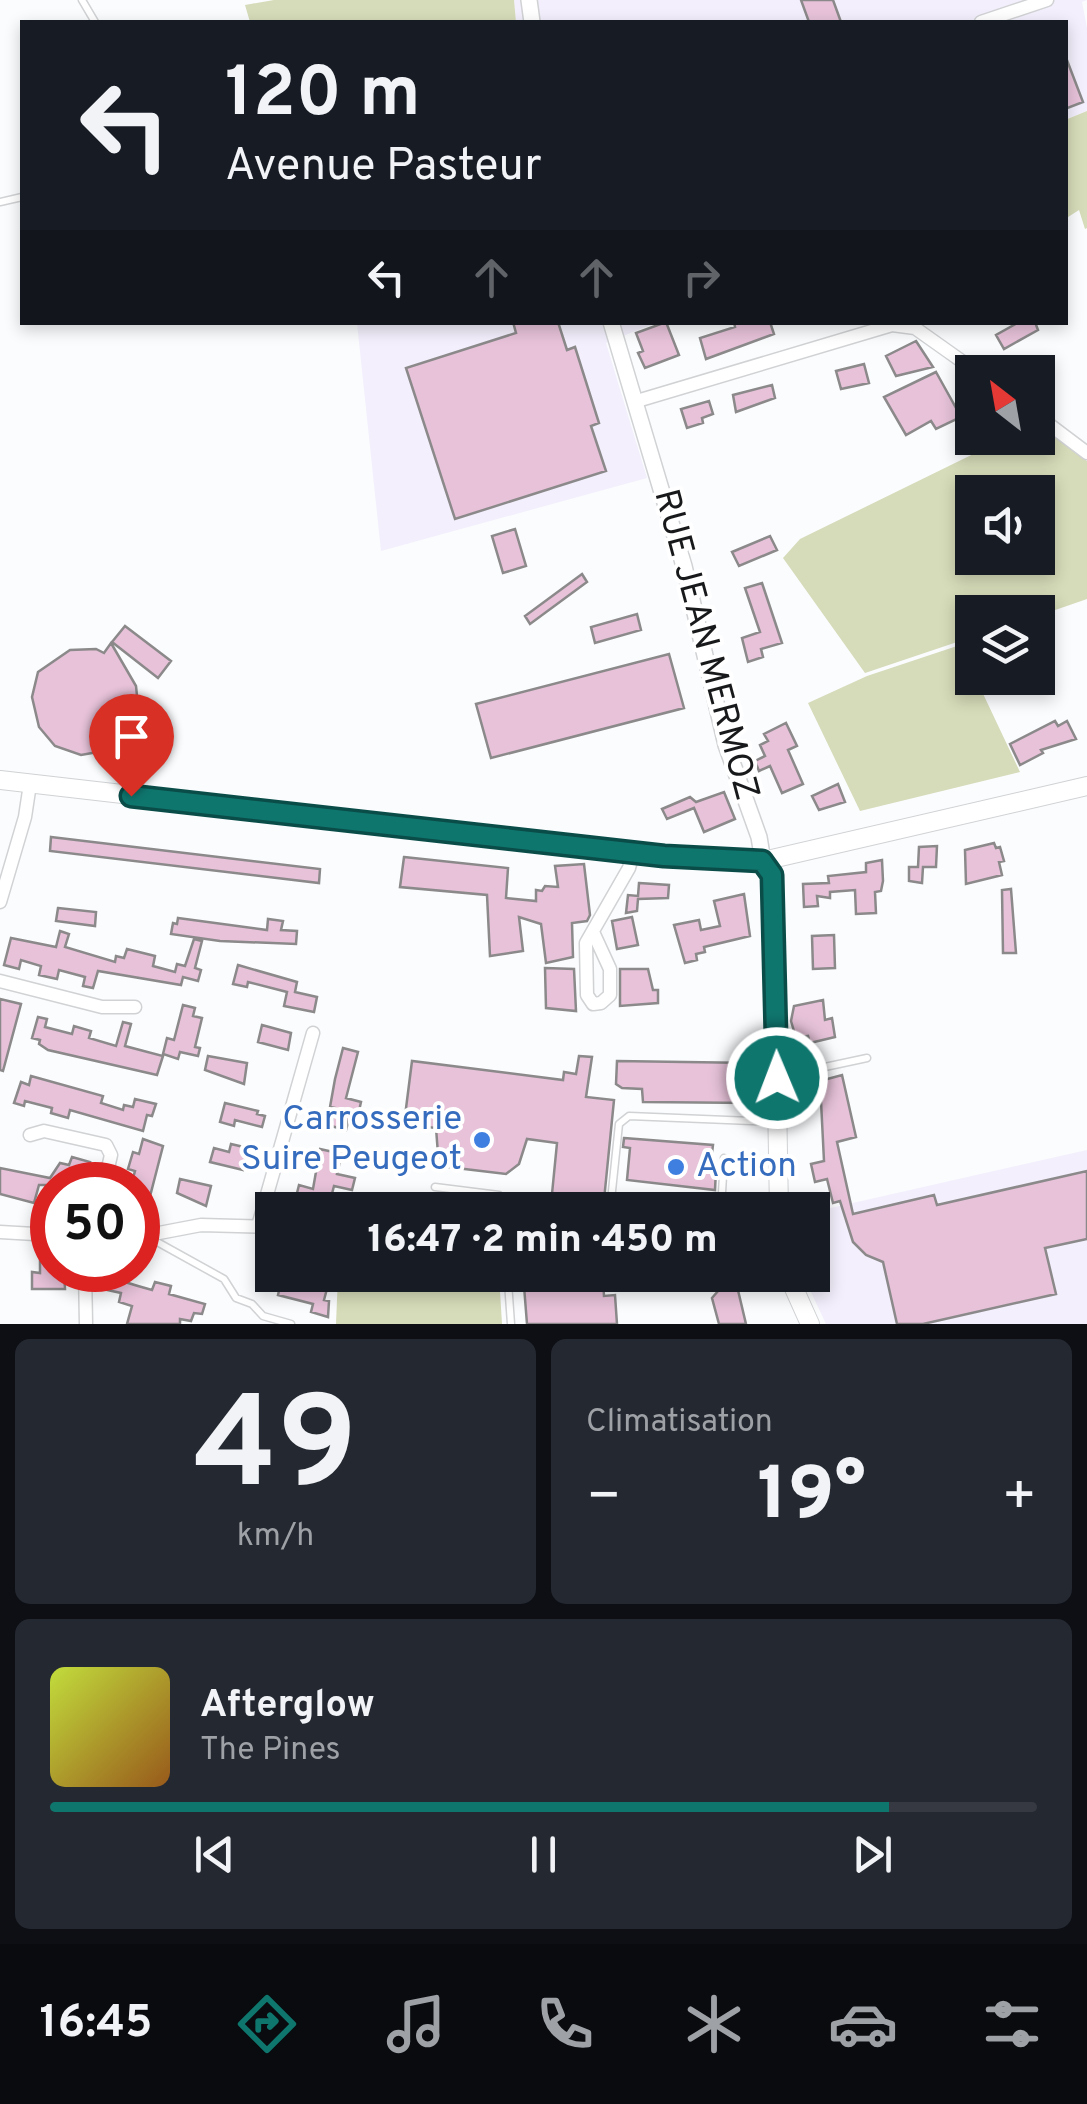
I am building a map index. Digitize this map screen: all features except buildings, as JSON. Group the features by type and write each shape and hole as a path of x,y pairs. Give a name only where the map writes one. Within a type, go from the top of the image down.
{"main road":[{"path":"0,780 633,852 762,861 1087,786"},
{"name":"RUE JEAN MERMOZ","path":"762,861 772,875 779,1192"},
{"path":"796,1292 810,1324"}],"street":[{"path":"987,20 1047,0"},
{"name":"RUE JEAN MERMOZ","path":"612,325 684,566 726,744 760,838 762,861"},
{"path":"637,401 892,326 915,328 955,356"},
{"path":"1055,428 1087,452"},
{"path":"0,902 25,818 30,784"},
{"path":"593,932 610,969 610,995 602,1004 593,1004 588,995 586,943 630,868 633,852"},
{"path":"0,981 102,1008 135,1007"},
{"path":"274,1192 313,1033"},
{"path":"30,1135 44,1131 106,1145 109,1162"},
{"path":"160,1234 201,1225 255,1227"},
{"path":"0,1232 30,1233"},
{"path":"85,1292 86,1324"}],"lane":[{"path":"777,1078 867,1058"},
{"path":"612,1192 619,1124 629,1116 778,1122"},
{"path":"722,1192 724,1158"},
{"path":"435,1186 477,1192"},
{"path":"160,1246 224,1279 236,1298 252,1304 263,1316 291,1324"},
{"path":"509,1292 511,1324"}],"shaded area":[{"path":"514,0 1087,0 1082,2 1087,28 1087,111 1068,119 1068,20 516,20"},
{"path":"357,325 650,325 606,343 647,478 381,551"},
{"path":"1087,1150 1087,1324 826,1324 811,1292 830,1292 830,1208"}],"green space":[{"path":"274,0 514,0 516,20 249,20 245,5"},
{"path":"1087,111 1085,229 1079,210 1068,217 1068,119"},
{"path":"1055,437 1087,461 1087,599 1055,610 1055,595 955,595 955,643 865,673 783,558 800,539 971,455 1055,455"},
{"path":"955,647 955,695 984,695 1020,772 860,811 808,703 867,676"},
{"path":"337,1292 500,1292 502,1324 336,1324"}],"place":[{"name":"Carrosserie Suire Peugeot","path":"482,1140"},
{"name":"Action","path":"676,1167"}],"route":[{"path":"131,796 664,856 762,861 772,875 777,1078"}]}
